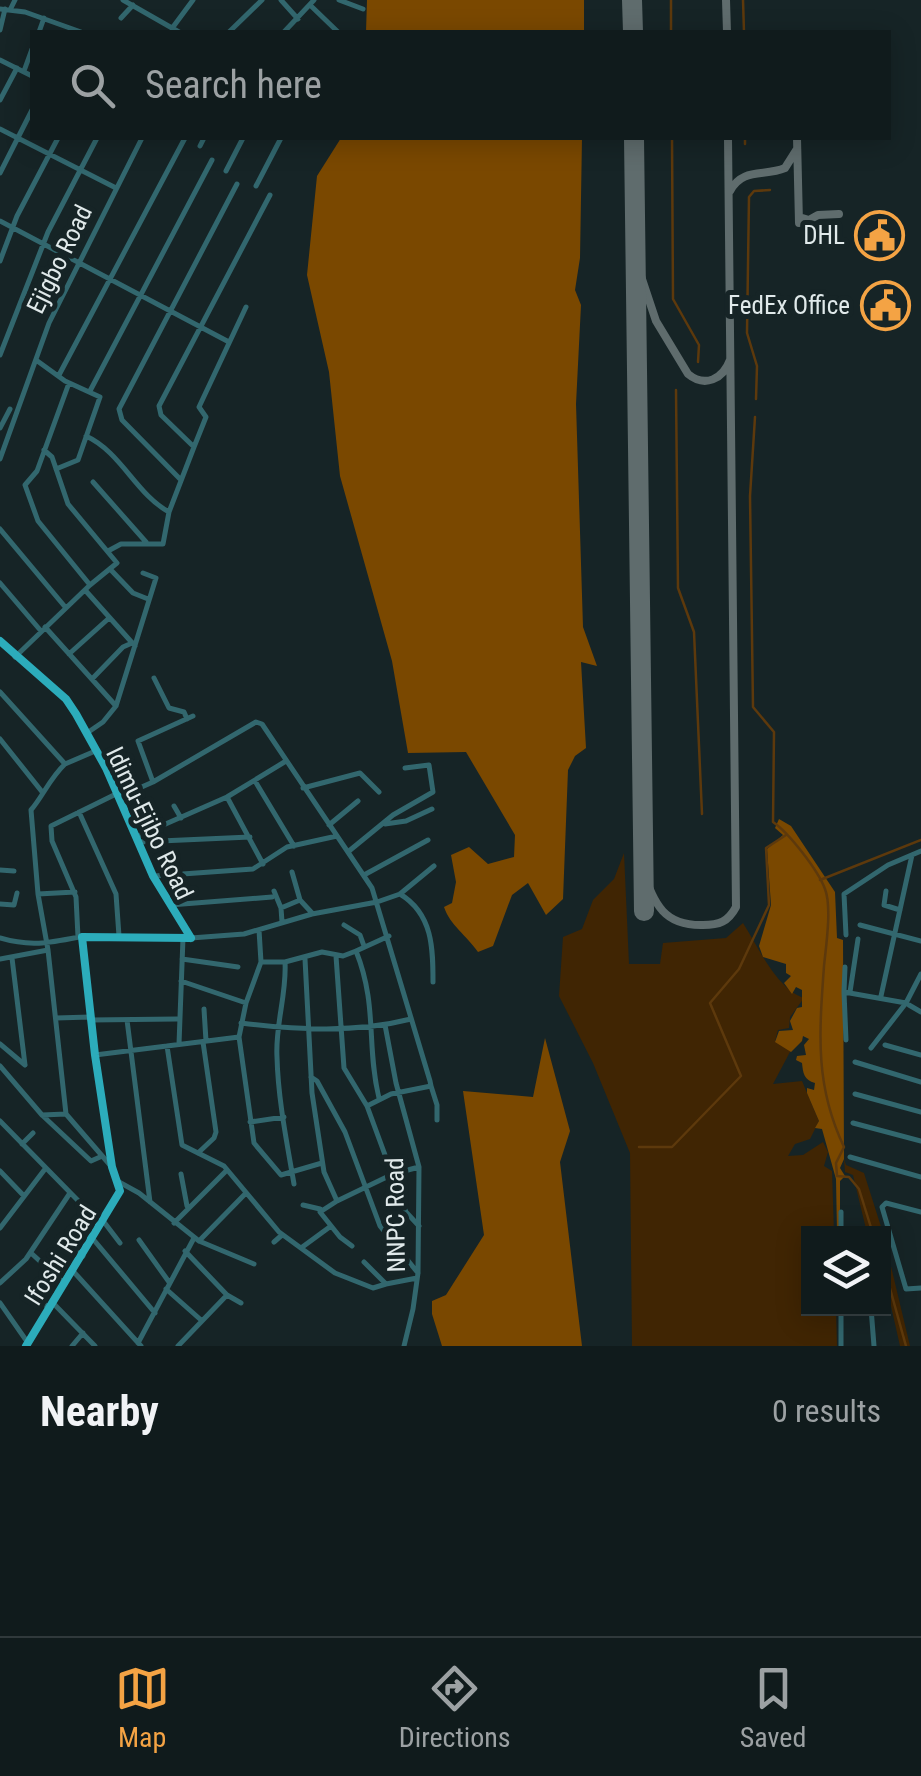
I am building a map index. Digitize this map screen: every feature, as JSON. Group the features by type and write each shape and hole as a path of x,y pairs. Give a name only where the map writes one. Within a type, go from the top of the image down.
{"main road":[{"name":"Idimu-Ejibo Road","path":"0,643 66,699 117,796 154,880 187,938"},
{"name":"Idimu-Ejibo Road","path":"16,656 64,702 117,796 139,845"},
{"name":"Idimu-Ejibo Road","path":"154,880 187,938"},
{"name":"Idimu-Ejibo Road","path":"80,937 187,938"},
{"path":"80,937 112,1167 119,1182"},
{"name":"Ifoshi Road","path":"30,1344 120,1195 119,1182"}],"street":[{"path":"0,30 5,9 15,0"},
{"path":"123,0 173,30"},
{"path":"176,30 194,0"},
{"path":"231,30 262,0"},
{"path":"281,0 298,19"},
{"path":"339,0 363,10"},
{"path":"289,30 312,3 336,30"},
{"path":"121,18 132,4"},
{"path":"5,9 76,30"},
{"path":"39,30 44,18"},
{"path":"0,100 30,52"},
{"path":"0,60 30,75"},
{"path":"0,173 30,114"},
{"path":"0,129 116,188"},
{"path":"0,261 12,228 57,140"},
{"path":"0,355 42,244 96,140"},
{"name":"Ejigbo Road","path":"0,459 48,323 141,140"},
{"path":"59,375 183,140"},
{"path":"200,146 203,140"},
{"path":"226,171 242,140"},
{"path":"256,186 280,140"},
{"path":"90,391 212,160"},
{"path":"180,479 119,415 237,184"},
{"path":"194,447 158,411 270,195"},
{"path":"0,221 229,342"},
{"path":"108,551 118,545 164,543 180,479 206,417 199,407 246,308"},
{"path":"36,360 68,382 100,397 78,460 56,469"},
{"path":"68,382 37,471 25,483 33,510 108,619 134,644"},
{"path":"0,403 14,411 0,428"},
{"path":"86,436 102,444 148,495 169,512"},
{"path":"16,656 117,563 68,504 50,454 44,450"},
{"path":"93,482 146,542"},
{"path":"0,529 66,608"},
{"path":"110,570 134,594 148,599"},
{"path":"86,733 103,722 116,706 156,576 143,573"},
{"path":"0,583 116,706"},
{"path":"69,654 108,619"},
{"path":"92,680 124,647 134,644"},
{"path":"154,678 169,708 190,718 138,742 154,782"},
{"path":"0,692 64,764"},
{"path":"0,959 80,937 74,892 52,842 50,826 154,782 256,722 262,724 364,874 377,902 437,1106 436,1120"},
{"path":"0,739 44,792"},
{"path":"93,752 64,764 31,810 66,1114 112,1167"},
{"path":"139,845 180,818 286,762"},
{"path":"349,851 394,814 433,792 430,765 406,768"},
{"path":"304,788 360,773 380,792"},
{"path":"255,781 294,846"},
{"path":"227,796 262,864"},
{"path":"329,825 358,802"},
{"path":"174,806 180,818"},
{"path":"385,824 406,821 432,809"},
{"path":"78,812 116,894 119,936"},
{"path":"154,880 243,871 294,846 338,836"},
{"path":"139,845 250,837"},
{"path":"364,874 428,840"},
{"path":"846,935 844,894 888,864 921,852"},
{"path":"880,996 912,855"},
{"path":"179,1044 177,1019 187,938 222,938 312,914 377,902 400,894 434,866"},
{"path":"0,870 14,871"},
{"path":"292,872 300,900 312,914"},
{"path":"886,891 884,905 899,913"},
{"path":"38,894 74,892"},
{"path":"0,904 14,905 16,893"},
{"path":"170,905 273,894 281,908 282,922"},
{"path":"400,894 412,903 430,932 433,982"},
{"path":"281,908 300,900"},
{"path":"344,924 360,935 364,946"},
{"path":"862,926 921,941"},
{"path":"259,930 262,962 246,1003 240,1037 254,1143 278,1174 323,1162"},
{"path":"262,962 305,959 322,952 336,956 389,936"},
{"path":"0,938 48,948"},
{"path":"847,992 858,939"},
{"path":"356,951 367,978 379,1098"},
{"path":"336,956 344,1068 367,1106 406,1212 419,1226"},
{"path":"0,1044 25,1064 12,958"},
{"path":"182,959 238,967"},
{"path":"305,959 311,1078 326,1178 337,1201"},
{"path":"286,962 276,1058 294,1184"},
{"path":"845,967 846,1040"},
{"path":"871,1048 908,1004 921,974"},
{"path":"181,980 246,1003"},
{"path":"847,992 880,996 921,1012"},
{"path":"198,1153 216,1132 204,1009"},
{"path":"56,1018 177,1019"},
{"path":"241,1022 309,1029 385,1026 410,1019"},
{"path":"127,1020 150,1202"},
{"name":"NNPC Road","path":"385,1026 418,1167 418,1275 407,1345"},
{"path":"95,1054 240,1037"},
{"path":"885,1045 921,1056"},
{"path":"167,1046 180,1140 227,1170 282,1235 348,1278 374,1288 418,1275 384,1232 340,1120 311,1078"},
{"path":"855,1062 921,1082"},
{"path":"0,1066 42,1115 91,1160 100,1156"},
{"path":"367,1106 398,1092 431,1086"},
{"path":"855,1094 921,1112"},
{"path":"42,1115 66,1114"},
{"path":"250,1122 284,1117"},
{"path":"0,1121 120,1243"},
{"path":"853,1123 921,1141"},
{"path":"22,1144 34,1134"},
{"path":"850,1157 921,1178"},
{"path":"303,1205 320,1209 393,1174 418,1167"},
{"path":"2,1223 45,1168"},
{"path":"174,1223 227,1170"},
{"path":"0,1171 24,1196"},
{"path":"181,1174 188,1207"},
{"path":"119,1182 196,1240 254,1264"},
{"path":"0,1284 30,1253 70,1193"},
{"path":"74,1271 140,1344 186,1251 246,1193"},
{"path":"921,1212 886,1203 882,1207 903,1290 921,1288"},
{"path":"320,1209 330,1226 352,1246"},
{"path":"841,1212 841,1226"},
{"path":"300,1249 330,1226"},
{"path":"274,1242 282,1235"},
{"path":"93,1239 155,1313"},
{"path":"62,1240 83,1256"},
{"path":"139,1240 168,1285 202,1320"},
{"path":"186,1251 227,1294 241,1303"},
{"path":"30,1253 65,1284"},
{"path":"364,1262 386,1284"},
{"path":"26,1288 95,1346"},
{"path":"178,1346 227,1294"},
{"path":"0,1303 30,1344"},
{"path":"841,1316 841,1346"},
{"path":"871,1316 874,1346"},
{"path":"72,1346 83,1333"}],"shaded area":[{"path":"367,0 584,0 584,30 366,30"},
{"path":"340,140 582,140 580,258 575,290 581,305 576,404 583,627 597,666 581,662 586,748 575,756 568,770 563,899 546,915 528,883 512,895 493,946 478,952 444,907 452,903 456,882 451,855 469,847 488,864 514,857 515,835 466,752 408,753 392,661 340,476 329,372 307,275 317,176"},
{"path":"779,819 791,826 835,892 837,938 843,940 844,1159 840,1168 845,1176 840,1181 840,1226 837,1226 836,1179 822,1129 815,1128 819,1121 807,1093 807,1088 814,1090 815,1083 806,1078 802,1063 796,1060 797,1056 806,1055 804,1045 809,1039 803,1036 791,1052 775,1042 779,1031 793,1030 790,1021 797,1008 802,1007 802,990 796,987 792,994 784,983 791,976 786,973 786,964 763,957 759,946 771,905 767,849 783,835 775,828"},
{"path":"624,853 629,964 660,964 663,943 726,938 743,923 785,986 804,998 790,1017 789,1028 778,1030 775,1041 791,1050 773,1084 802,1081 819,1121 810,1139 795,1144 788,1156 803,1155 823,1142 828,1152 824,1166 832,1171 834,1226 801,1226 801,1316 836,1316 837,1346 632,1346 630,1153 593,1063 559,996 563,937 582,929 593,900 614,879"},
{"path":"545,1038 570,1131 560,1162 582,1346 442,1346 432,1301 446,1295 484,1235 463,1091 533,1097"},
{"path":"844,1159 846,1165 864,1173 881,1226 865,1226 853,1175 845,1172"},
{"path":"891,1266 910,1346 900,1346 891,1306"}],"waterway":[{"path":"671,0 671,30"},
{"path":"743,0 744,30"},
{"path":"672,140 673,299 699,345 698,362"},
{"path":"756,399 757,366 747,333 749,197 754,191 770,190"},
{"path":"676,390 678,588 694,632 702,814"},
{"path":"755,417 750,496 753,707 774,732 773,822 810,862 827,897 821,1060 828,1103 844,1147 836,1163 837,1176 849,1177 859,1189 871,1226"},
{"path":"639,1147 672,1147 741,1076 710,1003 739,969 769,905 766,848 786,835"},
{"path":"820,880 921,840"},
{"path":"891,1292 906,1346"}],"taxiway":[{"path":"726,0 727,30"},
{"path":"643,871 657,903 679,922 718,923 736,907 728,140"},
{"path":"797,140 799,223"},
{"path":"730,191 748,176 785,168 797,149"},
{"path":"799,217 809,220 818,215 839,214"},
{"path":"635,258 656,321 688,374 707,381 723,372 730,360"}],"runway":[{"path":"632,0 633,30"},
{"path":"634,140 644,911"}],"place":[{"name":"DHL","path":"880,235"},
{"name":"FedEx Office","path":"885,305"}]}
